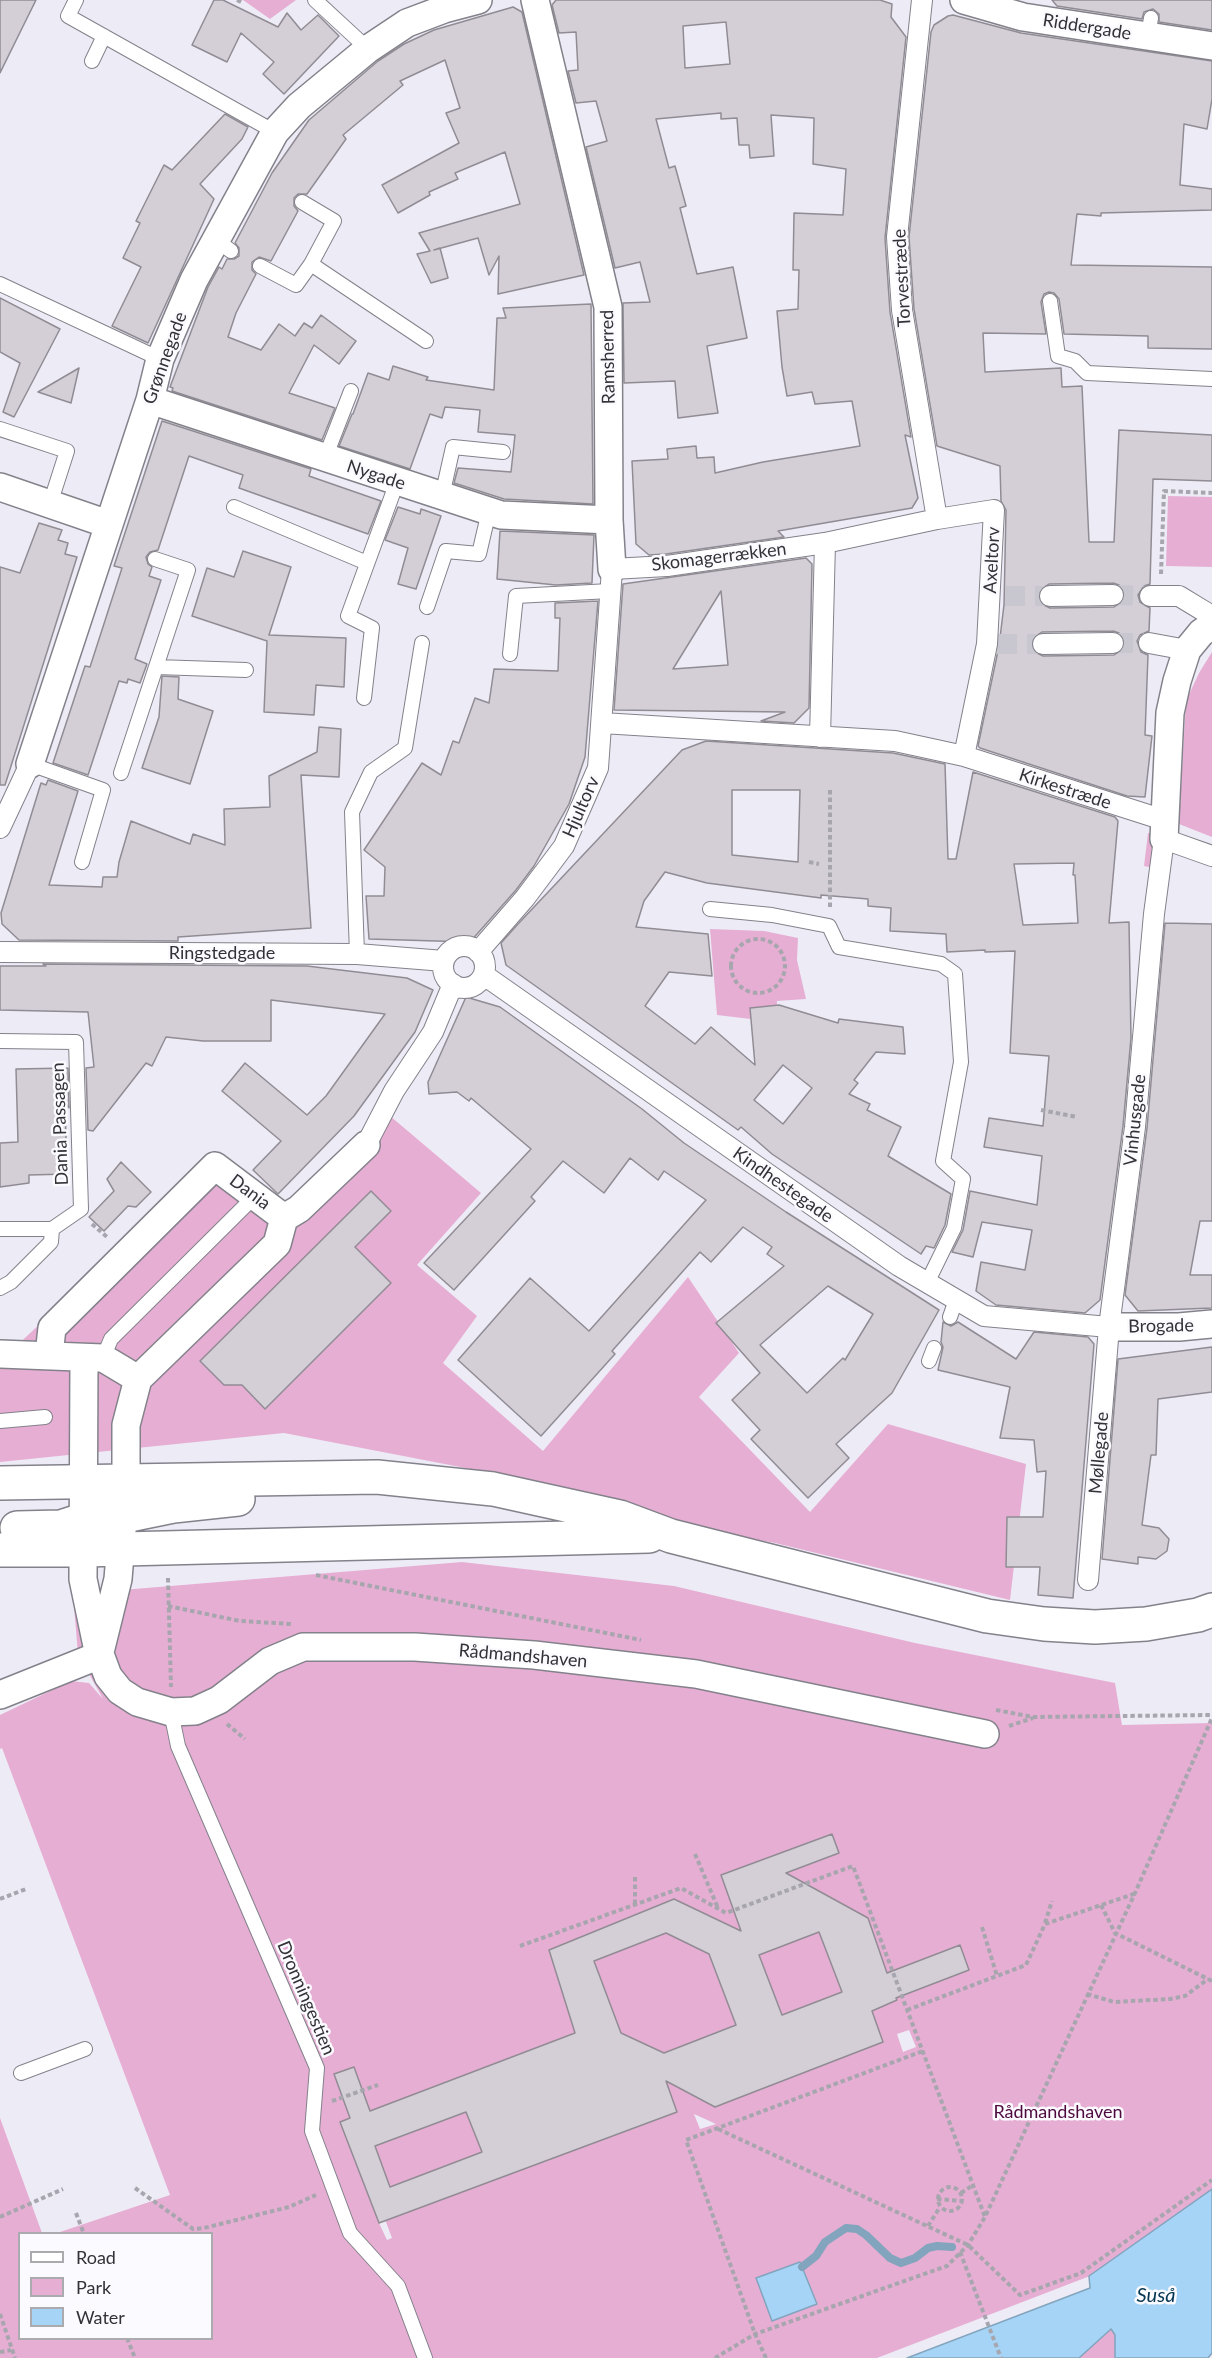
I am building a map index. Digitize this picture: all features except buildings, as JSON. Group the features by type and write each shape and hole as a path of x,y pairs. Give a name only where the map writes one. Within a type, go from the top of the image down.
{"main road":[{"path":"0,1483 377,1477 493,1489 620,1517 672,1536 987,1616 1044,1624 1095,1627 1146,1624 1198,1615 1212,1610"},
{"path":"0,1550 83,1535 104,1528 124,1516 173,1506 277,1494 377,1477"},
{"path":"83,1535 126,1482"},
{"path":"0,1530 61,1527 83,1535 120,1564 672,1536"}],"street":[{"name":"Grønnegade","path":"0,828 30,764 110,538 160,360 194,280 223,246 261,175 275,132 299,106 368,49 407,23 444,9 478,0"},
{"name":"Ramsherred","path":"535,0 608,308 611,580 602,723"},
{"name":"Torvestræde","path":"922,0 897,237 902,310 937,519"},
{"name":"Riddergade","path":"964,0 1150,27 1212,46"},
{"name":"Nygade","path":"150,400 501,515 609,520"},
{"path":"0,487 50,504 110,538"},
{"name":"Axeltorv","path":"825,543 937,519 994,510 997,597 992,644 964,756"},
{"path":"820,737 825,543"},
{"name":"Skomagerrækken","path":"611,580 667,566 825,543"},
{"path":"1050,596 1113,595"},
{"path":"1155,596 1179,596 1212,616"},
{"path":"1165,830 1170,713 1177,681 1187,650 1212,625"},
{"path":"1043,644 1113,643"},
{"path":"1149,643 1187,650"},
{"path":"602,723 895,741 964,756"},
{"name":"Hjultorv","path":"478,952 525,898 564,846 598,768 602,723"},
{"name":"Kirkestræde","path":"964,756 1165,830 1212,856"},
{"name":"Vinhusgade","path":"1109,1327 1135,1127 1154,914 1165,830"},
{"path":"467,947 478,952 484,960 484,975 470,987 458,987 453,984 444,972 444,961 450,951 467,947"},
{"name":"Ringstedgade","path":"0,952 357,954 444,961"},
{"name":"Kindhestegade","path":"484,975 890,1260 927,1283 953,1308 984,1316 1109,1327"},
{"name":"Dania","path":"49,1355 52,1328 215,1166 284,1218 299,1209 366,1145 394,1091 433,1032 453,984"},
{"path":"0,1695 100,1654 120,1564 126,1482 126,1425 138,1379 277,1244 284,1218"},
{"name":"Brogade","path":"1109,1327 1179,1327 1212,1324"},
{"name":"Møllegade","path":"1088,1580 1109,1327"},
{"path":"0,1354 94,1358 138,1379"},
{"path":"85,1483 94,1358"},
{"name":"Rådmandshaven","path":"85,1483 82,1579 100,1654 108,1676 128,1697 151,1707 171,1712 195,1711 219,1700 270,1661 303,1647 415,1647 534,1655 696,1674 988,1722"}],"lane":[{"path":"76,0 68,16 275,132"},
{"path":"315,0 368,49"},
{"path":"92,61 104,36"},
{"path":"260,266 296,285 311,264 334,221 302,202"},
{"path":"311,264 426,341"},
{"path":"0,284 160,360"},
{"path":"1050,302 1058,356 1075,361 1087,373 1212,379"},
{"path":"325,458 351,391"},
{"path":"0,429 67,451 50,504"},
{"path":"442,496 453,447 503,452"},
{"path":"364,698 372,628 348,616 397,482"},
{"path":"234,507 368,563"},
{"path":"427,607 446,551 479,554 489,511"},
{"path":"122,773 188,570 155,559"},
{"path":"510,654 516,596 611,580"},
{"path":"357,954 352,812 371,772 405,748 422,643"},
{"path":"156,667 246,670"},
{"path":"30,764 104,790 82,862"},
{"path":"710,909 772,915 829,926 839,947 941,964 955,974 961,1062 943,1161 963,1179 954,1228 927,1283"},
{"name":"Dania Passagen","path":"0,1041 76,1042 81,1209 52,1230"},
{"path":"94,1358 255,1196"},
{"path":"0,1229 52,1230 51,1242 10,1282 0,1288"},
{"path":"0,1421 45,1416"},
{"name":"Dronningestien","path":"171,1712 178,1746 317,2068 312,2131 350,2233 398,2286 425,2358"},
{"path":"21,2073 85,2049"}],"path":[{"path":"237,0 243,3"},
{"path":"1155,596 1164,491 1212,493"},
{"path":"829,926 830,788"},
{"path":"809,862 819,864"},
{"path":"825,865 831,866"},
{"path":"763,939 773,943 782,954 785,966 783,977 770,992 760,994 744,991 733,980 730,964 734,951 747,940 763,939"},
{"path":"1041,1110 1077,1117"},
{"path":"81,1209 86,1218 126,1255"},
{"path":"120,1564 168,1578 179,1578"},
{"path":"305,1575 316,1575 643,1640"},
{"path":"168,1578 171,1712"},
{"path":"715,2358 755,2334 947,2266 968,2245 985,2217 1135,1893 1212,1717 1033,1718 988,1722"},
{"path":"695,1854 718,1909"},
{"path":"520,1946 681,1888 726,1913 853,1866 985,2217"},
{"path":"635,1877 635,1905"},
{"path":"0,1899 26,1889"},
{"path":"1045,1924 1135,1893"},
{"path":"907,2010 1026,1965 1045,1924 1052,1901"},
{"path":"1101,1905 1115,1933 1210,1980"},
{"path":"982,1927 997,1976"},
{"path":"1087,1994 1114,2002 1170,1999 1185,1996 1210,1980"},
{"path":"766,2358 755,2334 686,2140 923,2051"},
{"path":"337,2098 378,2085"},
{"path":"718,2129 968,2245 1020,2295 1081,2273 1212,2180"},
{"path":"961,2193 973,2185"},
{"path":"946,2187 954,2187 961,2193 962,2201 957,2209 949,2211 940,2207 937,2199 939,2192 946,2187"},
{"path":"135,2188 193,2229 289,2207 296,2203"},
{"path":"0,2217 63,2189"},
{"path":"937,2199 962,2201"},
{"path":"928,2226 940,2207"},
{"path":"76,2213 83,2232"},
{"path":"960,2252 1001,2358"},
{"path":"0,2314 15,2358"},
{"path":"128,2340 135,2358"},
{"path":"0,2352 11,2350"}],"green space":[{"path":"243,0 296,0 270,19"},
{"path":"1168,496 1212,497 1212,567 1166,566"},
{"path":"1212,652 1212,837 1179,824 1186,701"},
{"path":"1148,833 1158,835 1154,868 1144,866"},
{"path":"710,929 764,931 798,938 797,960 806,999 777,1001 776,1022 717,1015"},
{"path":"383,1110 481,1193 417,1265 477,1316 443,1363 543,1451 688,1277 739,1353 699,1397 810,1512 888,1424 1026,1464 1010,1600 775,1543 637,1518 481,1471 284,1433 0,1462 0,1353 9,1353 134,1235 208,1161 281,1221"},
{"path":"462,1562 674,1586 915,1643 1115,1683 1122,1725 1212,1723 1212,2190 1090,2276 877,2358 0,2358 0,2118 42,2232 18,2232 18,2340 213,2340 213,2232 60,2232 170,2195 2,1748 0,1749 0,1715 71,1681 89,1683 103,1699 78,1654 73,1594","holes":["909,2030 916,2047 903,2052 897,2034","694,2114 716,2124 700,2129","357,2145 392,2238 387,2240 350,2148"]},
{"path":"1111,2329 1115,2335 1115,2358 1079,2358"}],"water":[{"name":"Suså","path":"1212,2189 1212,2353 1208,2358 1115,2358 1115,2335 1111,2329 1079,2358 907,2358 1090,2288 1089,2276"},
{"path":"800,2262 817,2304 772,2321 756,2278"}],"waterway":[{"path":"802,2267 816,2256 825,2242 846,2228 857,2229 890,2258 901,2263 915,2258 928,2248 952,2247"}],"tunnel":[{"path":"1113,595 1150,596"},
{"path":"1005,596 1050,596"},
{"path":"1113,643 1149,643"},
{"path":"997,644 1043,644"}]}
